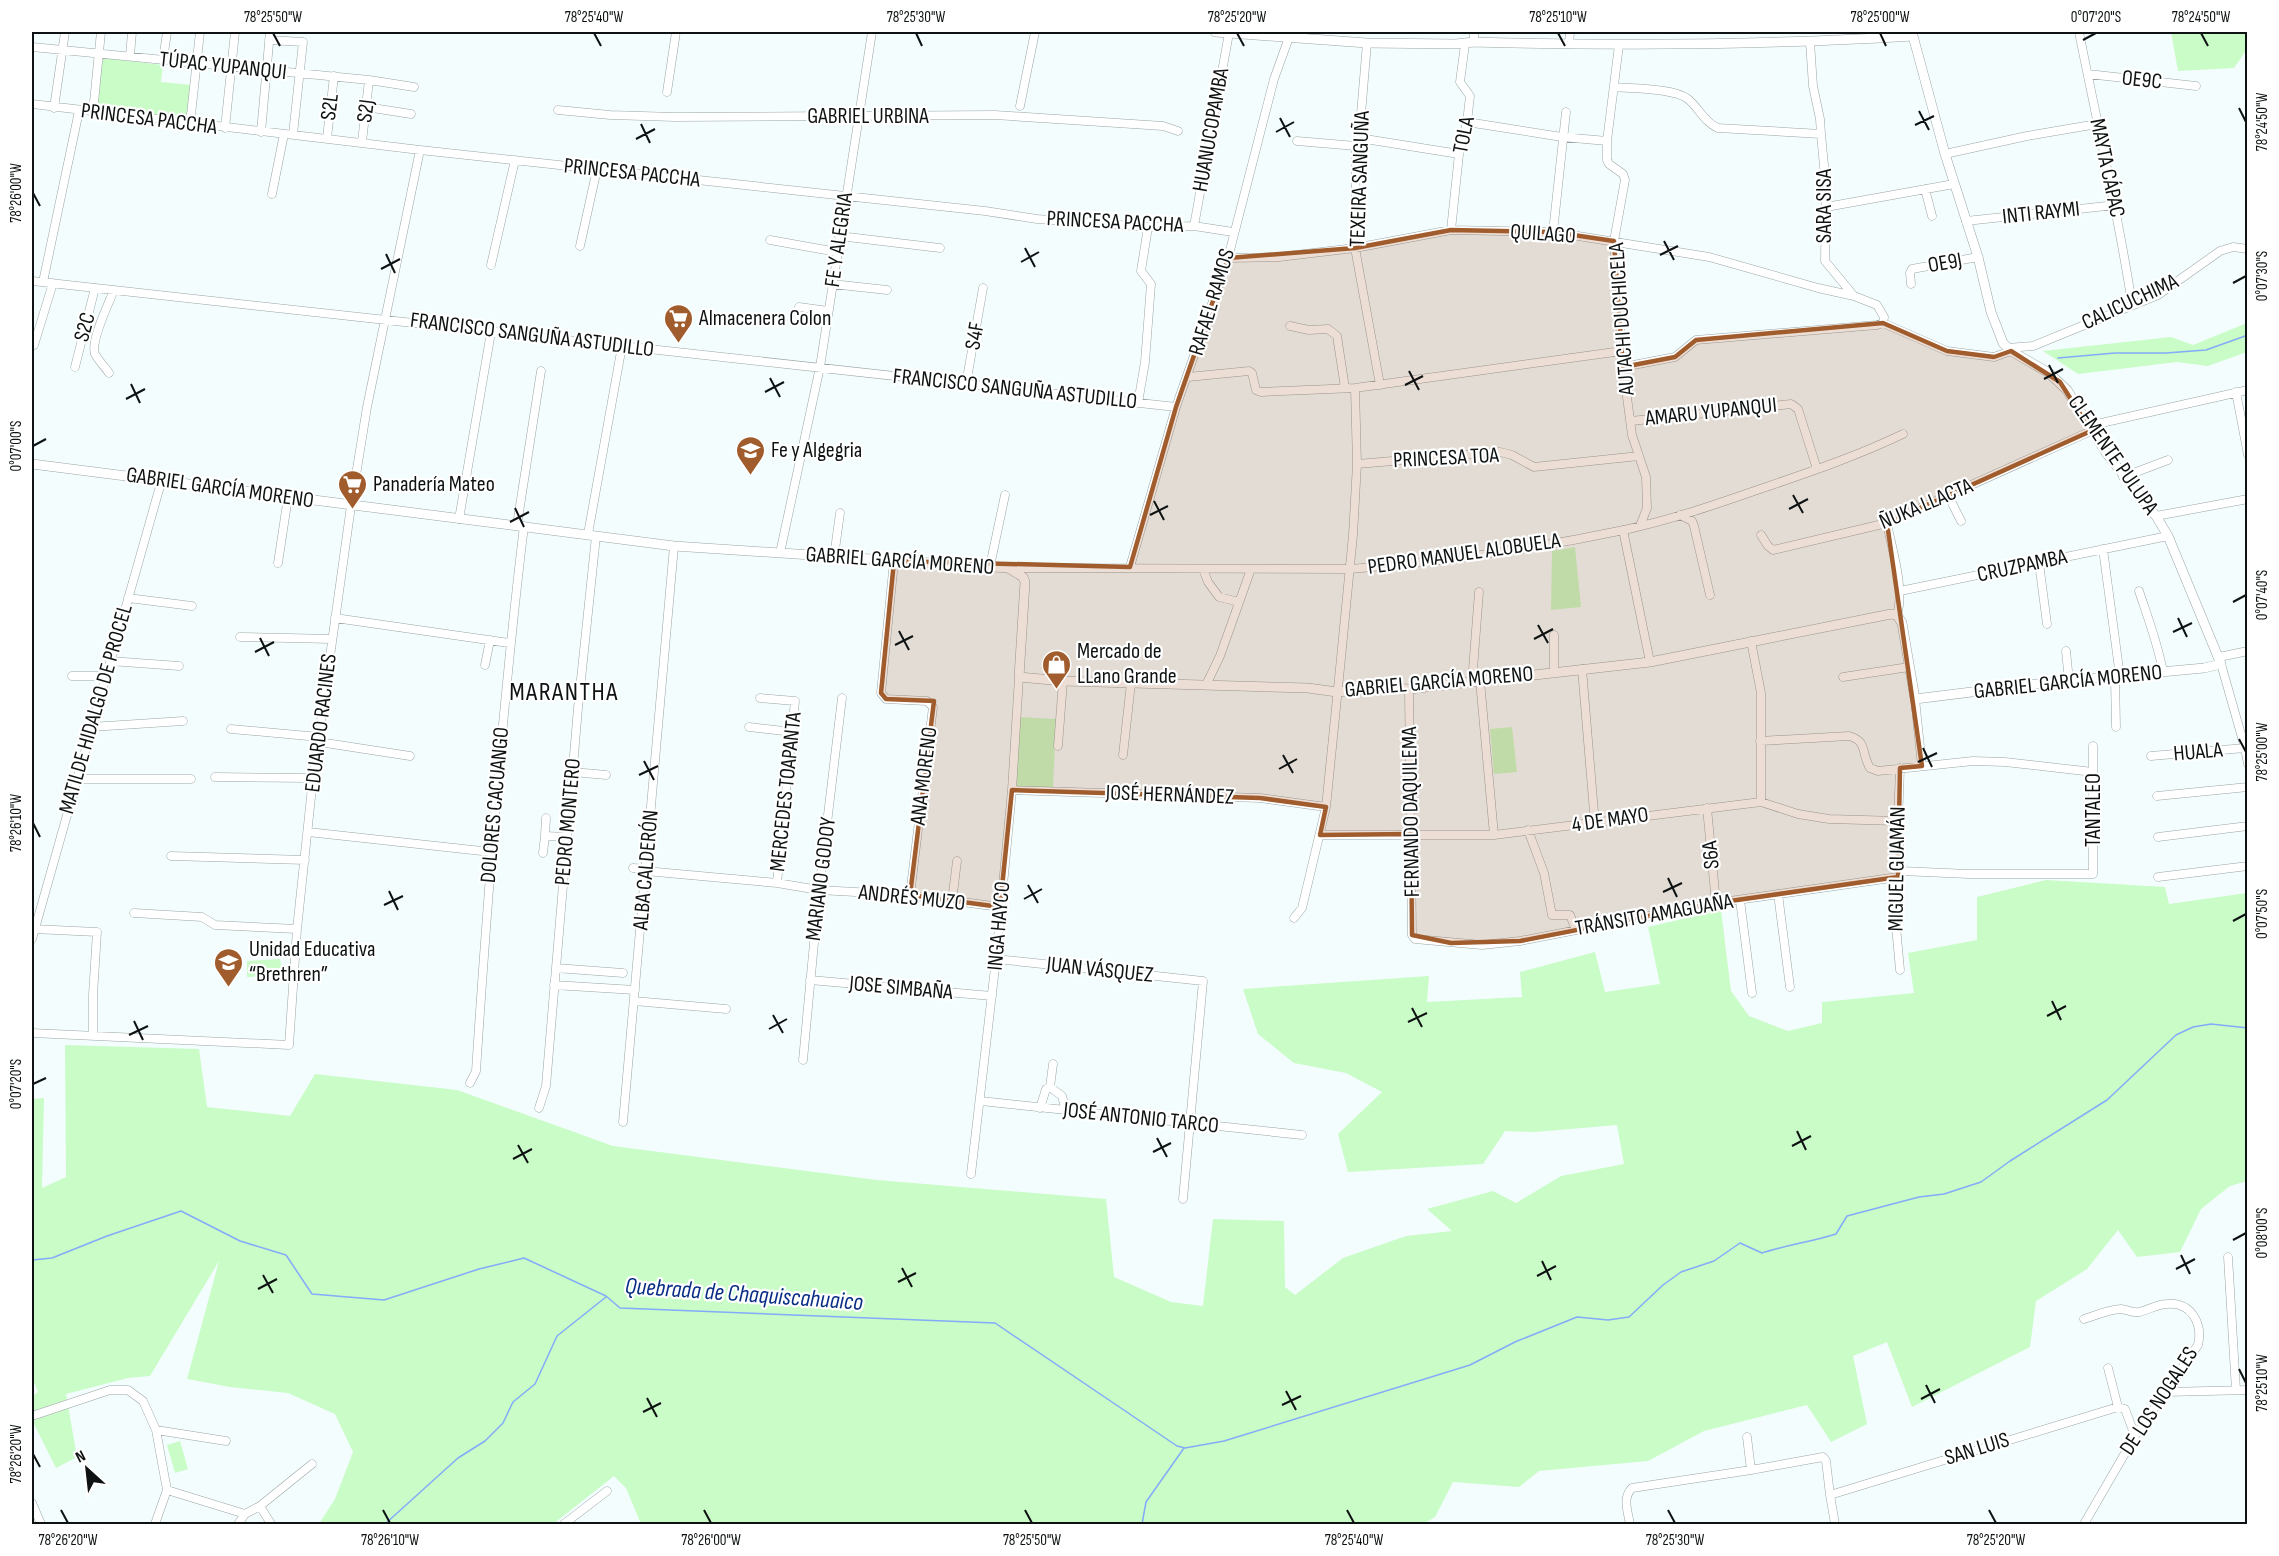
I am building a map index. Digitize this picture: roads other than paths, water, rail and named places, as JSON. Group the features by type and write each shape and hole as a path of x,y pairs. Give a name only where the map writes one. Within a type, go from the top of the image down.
{"street":[{"path":"54,108 65,32"},
{"path":"93,112 101,32"},
{"path":"130,56 132,32"},
{"path":"163,60 167,32"},
{"path":"190,124 200,32"},
{"path":"225,128 235,32"},
{"path":"666,92 676,32"},
{"name":"FE Y ALEGRIA","path":"780,553 820,367 872,32"},
{"path":"1020,106 1035,32"},
{"path":"1215,32 1290,34 1367,43 1619,45 1810,42 1912,34 1991,312 2009,350"},
{"name":"TOLA","path":"1451,230 1459,154 1467,122 1470,96 1460,82 1469,43 1474,32"},
{"path":"1569,44 1570,32"},
{"name":"MAYTA CÁPAC","path":"2079,32 2116,205 2132,304"},
{"name":"HUANUCOPAMBA","path":"1194,226 1229,33"},
{"name":"RAFAEL RAMOS","path":"1131,567 1176,407 1228,258 1274,79 1290,34"},
{"path":"261,132 270,36 303,42 289,134 272,194"},
{"name":"SARA SISA","path":"1810,42 1813,86 1820,119 1826,187 1826,261 1854,296 1877,305 1884,317 1883,323"},
{"name":"TEXEIRA SANGUÑA","path":"1367,43 1358,142 1355,248 1380,385"},
{"name":"AUTACHI DUCHICELA","path":"1619,45 1607,141 1607,162 1623,174 1625,180 1614,241 1623,367 1632,435 1646,477 1647,508 1640,526"},
{"name":"TÚPAC YUPANQUI","path":"32,47 334,76 414,87"},
{"name":"OE9C","path":"2088,74 2196,86"},
{"name":"S2L","path":"327,138 334,76"},
{"name":"S2J","path":"362,142 369,80"},
{"path":"1614,87 1676,93 1693,103 1711,124 1718,128 1821,134"},
{"name":"PRINCESA PACCHA","path":"32,104 420,150 985,211 1037,219 1148,227 1194,226 1233,232"},
{"path":"366,106 411,114"},
{"name":"GABRIEL URBINA","path":"558,110 610,116 675,117 994,115 1164,126 1178,131"},
{"path":"44,282 79,111"},
{"path":"1553,231 1566,112"},
{"path":"1467,122 1562,137 1607,141"},
{"path":"1945,154 2097,124"},
{"path":"1297,141 1358,142 1459,154"},
{"name":"EDUARDO RACINES","path":"32,1033 289,1046 297,929 313,778 351,506 367,407 387,319 420,150"},
{"path":"491,265 515,160"},
{"path":"580,246 597,169"},
{"path":"1826,207 1954,184"},
{"path":"1925,189 1932,216"},
{"name":"INTI RAYMI","path":"1966,221 2116,205"},
{"path":"1138,403 1151,284 1141,272 1148,227"},
{"name":"QUILAGO","path":"1228,258 1279,257 1355,248 1451,230 1553,231 1709,257 1854,296"},
{"path":"839,236 940,248"},
{"path":"770,240 837,252"},
{"name":"CALICUCHIMA","path":"1883,323 1947,351 1994,357 2009,350 2033,346 2158,295 2220,250 2233,247 2247,249"},
{"name":"OE9J","path":"1911,284 1912,269 1977,257"},
{"name":"FRANCISCO SANGUÑA ASTUDILLO","path":"32,281 1176,407"},
{"path":"34,345 53,283"},
{"path":"832,284 887,290"},
{"name":"S2C","path":"75,367 95,288"},
{"name":"S4F","path":"966,384 983,288"},
{"path":"109,374 94,348 100,324 114,290"},
{"path":"799,307 828,311"},
{"path":"1623,367 1675,357 1696,339 1883,323"},
{"path":"1290,326 1310,330 1332,330 1337,336 1345,388"},
{"path":"459,519 491,332"},
{"name":"PEDRO MONTERO","path":"539,1108 546,1086 592,535 622,346"},
{"name":"CLEMENTE PULUPA","path":"2009,350 2033,363 2060,382 2067,390 2123,477 2156,516 2168,536 2220,661 2245,748 2247,764"},
{"path":"1188,377 1246,370 1252,373 1256,390 1261,392 1355,388 1622,351"},
{"name":"DOLORES CACUANGO","path":"470,1083 476,1071 491,852 520,526 541,371"},
{"path":"1294,918 1302,909 1326,807 1350,569 1357,464 1355,388"},
{"name":"ÑUKA LLACTA","path":"1761,535 1773,550 1887,523 2090,428 2247,390"},
{"path":"2236,392 2247,455"},
{"name":"AMARU YUPANQUI","path":"1631,421 1791,404 1798,409 1817,469"},
{"name":"PEDRO MANUEL ALOBUELA","path":"1008,567 1350,569 1403,565 1468,556 1623,530 1680,515 1859,455 1903,434"},
{"name":"PRINCESA TOA","path":"1357,464 1500,452 1512,455 1534,467 1639,456"},
{"path":"2123,477 2168,460"},
{"name":"GABRIEL GARCÍA MORENO","path":"32,464 674,546 1008,567 1023,577 1025,582 1019,677 1063,681 1308,688 1337,692 1385,688 1409,689 1650,662 1884,614 1897,615"},
{"name":"MATILDE HIDALGO DE PROCEL","path":"32,939 162,479"},
{"path":"990,566 1005,495"},
{"path":"1948,495 1961,521"},
{"path":"278,563 288,497"},
{"path":"2156,516 2247,499"},
{"path":"834,557 840,513"},
{"path":"1680,515 1692,521 1694,526 1710,595"},
{"path":"1887,523 1900,591 1897,615 1902,623 1915,699 1923,766"},
{"path":"1623,530 1650,662"},
{"name":"CRUZPAMBA","path":"1900,591 2168,536"},
{"name":"ALBA CALDERÓN","path":"623,1122 674,546"},
{"path":"2103,549 2119,669 2115,678 2116,727"},
{"name":"ANA MORENO","path":"894,561 881,693 886,699 927,701 933,707 910,895"},
{"path":"2039,563 2047,624"},
{"path":"1203,569 1208,582 1219,597 1239,602"},
{"path":"1206,684 1220,656 1251,569"},
{"path":"2139,591 2159,649 2163,672"},
{"path":"1479,592 1476,681 1494,835"},
{"path":"128,598 192,606"},
{"path":"335,618 509,643"},
{"path":"1554,635 1554,672"},
{"path":"240,637 332,639"},
{"path":"485,665 490,640"},
{"path":"1751,641 1761,693 1761,802"},
{"path":"2066,651 2069,681"},
{"path":"2220,661 2247,651"},
{"path":"110,661 179,666"},
{"name":"GABRIEL GARCÍA MORENO","path":"1915,699 2204,668 2220,661"},
{"path":"1843,677 1909,667"},
{"path":"1582,669 1595,824"},
{"path":"72,676 105,676"},
{"name":"INGA HAYCO","path":"971,1174 996,959 1012,790 1019,677"},
{"path":"1058,746 1063,681"},
{"path":"1123,755 1131,683"},
{"name":"FERNANDO DAQUILEMA","path":"1409,689 1412,935"},
{"name":"MERCEDES TOAPANTA","path":"760,698 795,701 794,732 777,883"},
{"name":"MARIANO GODOY","path":"803,1060 819,890 842,698"},
{"path":"91,727 183,721"},
{"path":"749,727 794,732"},
{"path":"231,729 319,740 410,756"},
{"path":"1760,741 1849,736 1857,738 1861,742 1870,768 1878,771 1973,761 2005,762 2093,772"},
{"name":"TANTALEO","path":"2093,746 2093,874"},
{"name":"HUALA","path":"2151,756 2245,748"},
{"name":"MIGUEL GUAMÁN","path":"1900,768 1898,821 1900,874 1893,894 1900,969"},
{"path":"573,772 606,775"},
{"path":"215,777 313,778"},
{"path":"76,779 191,779"},
{"path":"2157,796 2247,787"},
{"name":"JOSÉ HERNÁNDEZ","path":"1012,790 1260,798 1326,807"},
{"name":"4 DE MAYO","path":"1320,835 1494,835 1761,802 1798,814 1829,819 1898,821"},
{"name":"S6A","path":"1707,808 1716,903"},
{"path":"543,853 546,818"},
{"path":"2158,837 2247,826"},
{"path":"1528,830 1544,873 1552,915 1569,914 1576,930"},
{"path":"308,832 491,852"},
{"path":"545,836 567,837"},
{"path":"171,856 305,860"},
{"path":"952,902 957,861"},
{"path":"2158,877 2247,866"},
{"name":"ANDRÉS MUZO","path":"633,868 777,883 819,890 910,895 1000,907"},
{"name":"TRÁNSITO AMAGUAÑA","path":"1412,935 1416,939 1482,945 1520,941 1716,903 1900,874 2093,874"},
{"path":"1778,894 1790,987"},
{"path":"1740,900 1752,993"},
{"path":"134,913 202,917 215,925 297,929"},
{"path":"34,929 97,932 93,1036"},
{"name":"JUAN VÁSQUEZ","path":"996,959 1203,981 1189,1123"},
{"path":"556,968 623,973"},
{"name":"JOSE SIMBAÑA","path":"810,980 992,996"},
{"path":"554,986 635,990"},
{"path":"634,1001 726,1009"},
{"path":"1040,1108 1046,1089 1050,1087 1053,1065"},
{"path":"1050,1087 1062,1096 1066,1111"},
{"name":"JOSÉ ANTONIO TARCO","path":"981,1101 1302,1136"},
{"path":"1184,1199 1189,1123"},
{"path":"2228,1257 2236,1390"},
{"name":"DE LOS NOGALES","path":"2084,1319 2118,1309 2139,1312 2169,1303 2186,1307 2199,1324 2200,1335 2198,1345 2135,1436 2084,1524"},
{"path":"2108,1368 2118,1407 2125,1409 2135,1436"},
{"path":"32,1416 111,1390 128,1390 143,1401 156,1430 167,1490 154,1524"},
{"path":"2166,1392 2247,1390"},
{"name":"SAN LUIS","path":"1830,1495 2118,1407"},
{"path":"156,1430 226,1441"},
{"path":"1748,1437 1751,1470"},
{"path":"1630,1524 1626,1500 1632,1488 1823,1457 1826,1461 1835,1524"},
{"path":"238,1524 245,1514 260,1506 312,1464"},
{"path":"167,1490 245,1514"},
{"path":"567,1523 607,1491"},
{"path":"32,1503 41,1524"},
{"path":"260,1506 271,1524"}],"waterway":[{"path":"2058,358 2115,353 2206,350 2248,335"},
{"name":"Quebrada de Chaquiscahuaico","path":"32,1260 52,1258 107,1236 181,1211 240,1241 286,1255 312,1294 384,1300 479,1269 524,1258 606,1296 620,1308 995,1323 1177,1446 1185,1448 1224,1441 1470,1365 1515,1342 1577,1317 1608,1320 1629,1317 1663,1285 1681,1272 1714,1261 1740,1243 1762,1253 1836,1234 1847,1216 1919,1197 1944,1194 1981,1182 2107,1100 2176,1035 2193,1027 2211,1024 2248,1028"},
{"path":"385,1524 458,1458 485,1441 503,1423 513,1402 535,1384 557,1336 606,1297"},
{"path":"1142,1524 1146,1502 1184,1448"}],"place":[{"name":"Almacenera Colon","path":"678,344"},
{"name":"Fe y Algegria","path":"750,476"},
{"name":"Panadería Mateo","path":"352,510"},
{"name":"Mercado de LLano Grande","path":"1056,690"},
{"name":"Unidad Educativa “Brethren”","path":"228,988"}],"district":[{"name":"MARANTHA","path":"564,692"}]}
